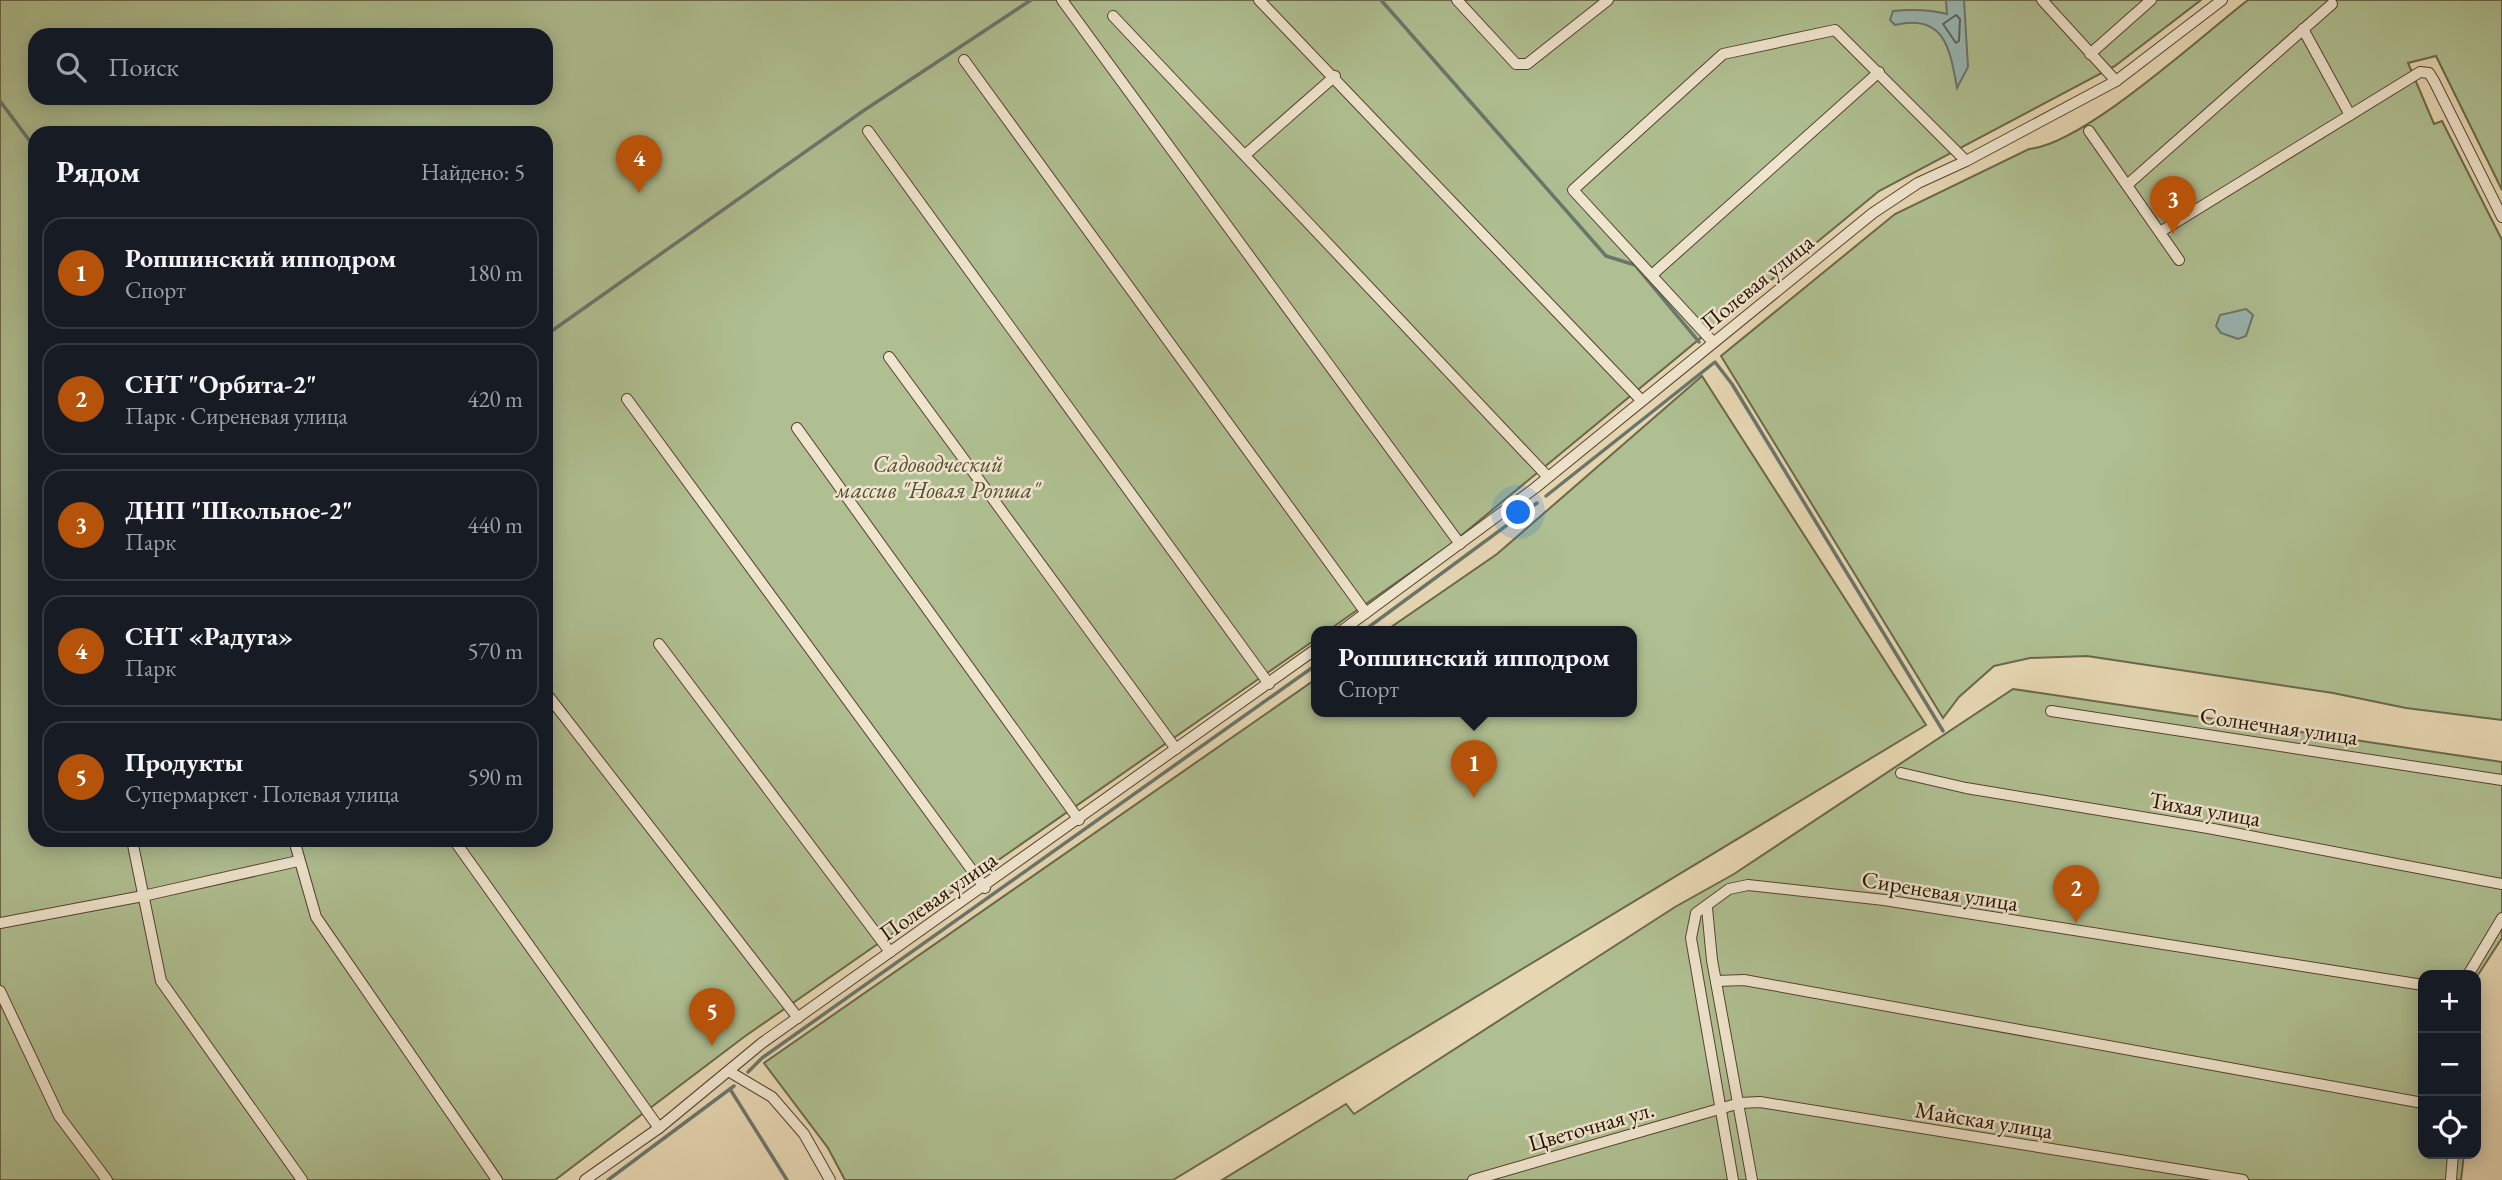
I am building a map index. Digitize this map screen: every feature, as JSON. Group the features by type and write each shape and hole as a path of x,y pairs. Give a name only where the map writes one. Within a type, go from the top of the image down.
{"street":[{"path":"1062,0 1460,544"},
{"path":"1259,0 1335,76 1641,400"},
{"path":"1457,0 1516,64 1527,64 1608,0"},
{"path":"2042,0 2116,81"},
{"path":"2090,54 2151,0"},
{"name":"Полевая улица","path":"1348,626 1548,477 1712,341 1873,213 1918,183 1966,161 2116,81 2222,0"},
{"path":"2127,185 2332,4"},
{"path":"1113,16 1548,477"},
{"path":"2303,29 2350,115"},
{"path":"1712,341 1573,190 1723,54 1835,30 1966,161"},
{"path":"964,60 1366,613"},
{"path":"1653,274 1879,72"},
{"path":"2160,232 2420,72 2429,73 2502,217"},
{"path":"1245,155 1335,76"},
{"path":"868,131 1269,684"},
{"path":"2088,131 2179,260"},
{"path":"889,357 1176,749"},
{"path":"627,399 985,888"},
{"path":"797,428 1079,820"},
{"path":"659,644 890,953"},
{"name":"Полевая улица","path":"585,1180 659,1128 762,1043 985,888 1311,653"},
{"path":"553,702 798,1018"},
{"name":"Солнечная улица","path":"2051,711 2502,780"},
{"name":"Тихая улица","path":"1901,774 1966,788 2208,828 2502,884"},
{"path":"133,847 161,981 302,1180"},
{"path":"295,847 316,917 497,1180"},
{"path":"459,847 659,1128"},
{"path":"0,923 143,896 298,861"},
{"name":"Сиреневая улица","path":"1707,908 1729,889 1748,885 1884,900 2418,984"},
{"path":"1733,1180 1691,938 1696,913 1707,908 1732,1078 1740,1104 1752,1180"},
{"path":"2471,970 2502,918"},
{"path":"1716,981 1744,980 2418,1102"},
{"path":"0,991 59,1116 107,1180"},
{"path":"730,1072 772,1097 804,1134 830,1180"},
{"name":"Майская улица","path":"1719,1109 1760,1102 2244,1180"},
{"name":"Цветочная ул.","path":"1473,1180 1719,1109"},
{"path":"2451,1180 2453,1159"}],"green space":[{"name":"Садоводческий массив \"Новая Ропша\"","path":"0,0 2201,0 2115,66 1879,191 1451,544 1335,626 1311,626 1311,642 744,1037 555,1180 0,1180"},
{"path":"2248,0 2502,0 2502,190 2436,56 2408,63 2434,124 2442,121 2502,240 2502,720 2406,708 2333,693 2087,656 2030,658 1994,666 1959,697 1943,718 1721,356 1895,214 2029,149 2052,143 2080,129 2141,86"},
{"path":"1702,376 1926,725 1173,1180 845,1180 828,1148 764,1063 1311,682 1311,717 1637,717 1637,626 1393,626 1497,554"},
{"path":"2013,689 2502,762 2502,938 2481,970 2418,970 2418,1159 2463,1159 2461,1180 1222,1180 1346,1104 1354,1114 1675,907 1734,874"}],"water":[{"path":"1946,0 1964,0 1968,67 1957,88 1951,60 1942,37 1924,24 1895,25 1890,20 1893,11 1920,10 1947,14"},
{"path":"2246,309 2253,315 2246,336 2238,339 2221,333 2216,326 2220,315"}],"waterway":[{"path":"553,330 863,111 1031,0"},
{"path":"1381,0 1606,256 1635,265 1699,342"},
{"path":"0,101 28,139"},
{"path":"1546,496 1715,362 1732,384 1943,731"},
{"path":"1370,626 1537,503"},
{"path":"748,1072 762,1058 1311,669"},
{"path":"608,1180 734,1086"},
{"path":"730,1089 787,1180"}],"place":[{"name":"СНТ «Радуга»","path":"639,193"},
{"name":"ДНП \"Школьное-2\"","path":"2173,234"},
{"name":"Ропшинский ипподром","path":"1474,798"},
{"name":"СНТ \"Орбита-2\"","path":"2076,923"},
{"name":"Продукты","path":"712,1046"}]}
